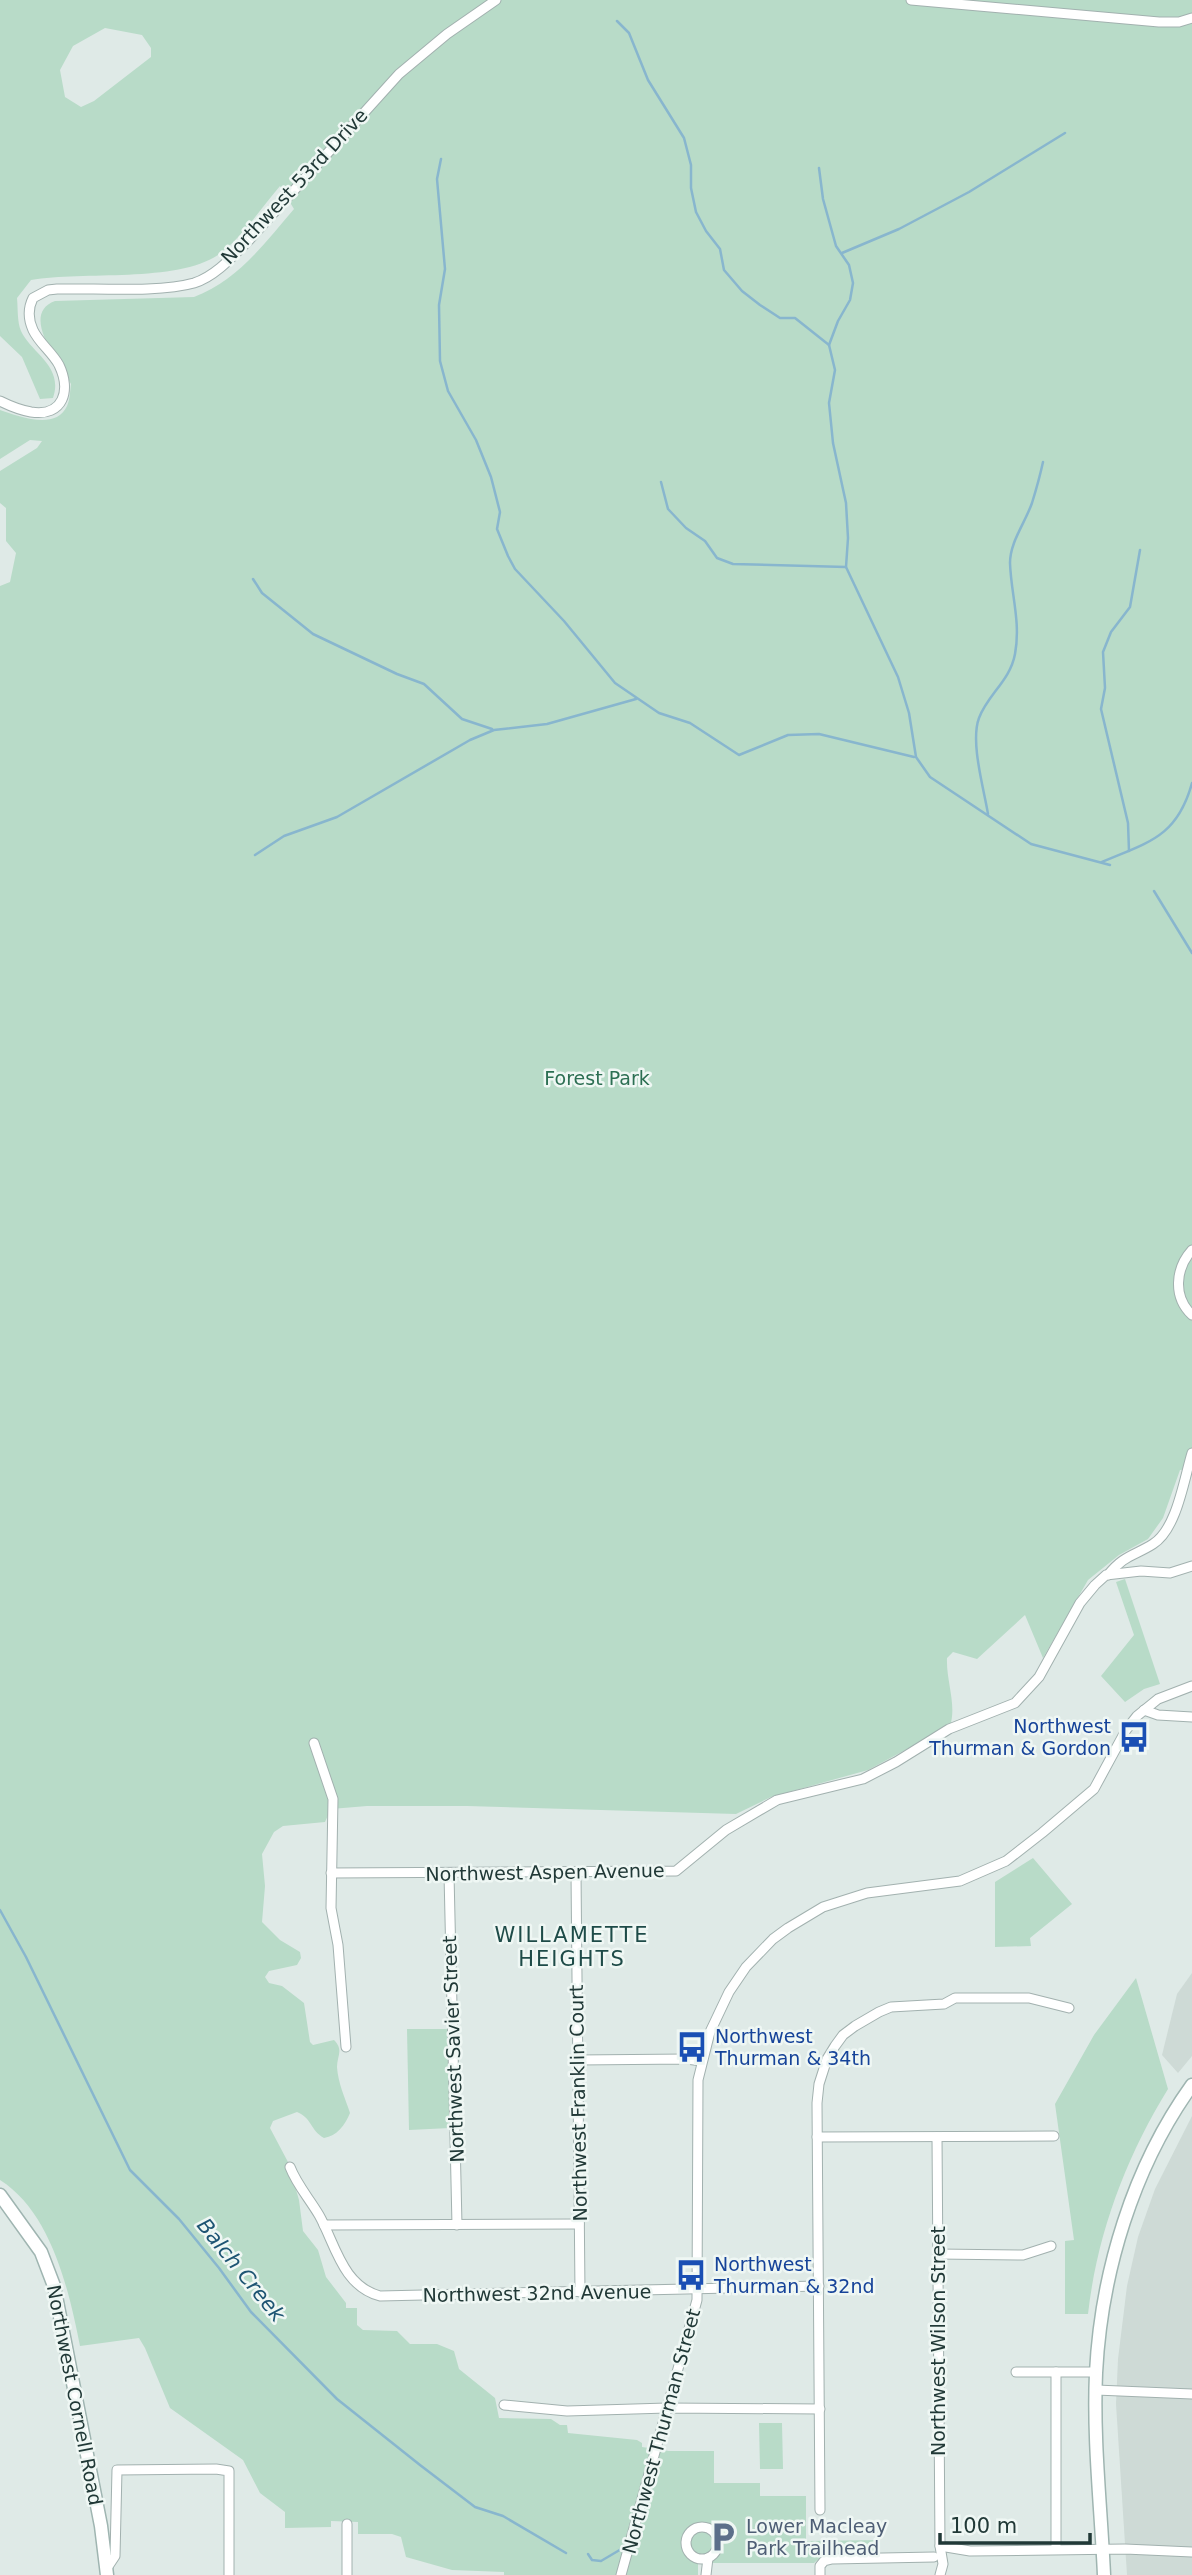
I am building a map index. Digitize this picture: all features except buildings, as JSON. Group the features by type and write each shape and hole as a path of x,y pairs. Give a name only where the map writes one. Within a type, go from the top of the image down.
{"main road":[{"path":"1104,2575 1096,2372 1104,2307 1122,2229 1148,2162 1192,2085"},
{"name":"Northwest Cornell Road","path":"0,2195 41,2252 54,2286 102,2526 107,2572"}],"street":[{"name":"Northwest 53rd Drive","path":"0,401 34,413 54,410 62,400 64,379 58,363 32,327 29,312 33,298 48,290 151,288 194,283 204,279 226,263 250,239 399,74 447,34 496,0"},
{"path":"911,0 1159,22 1179,22 1192,18"},
{"path":"1192,1250 1178,1273 1178,1285 1181,1300 1192,1315"},
{"name":"Northwest Aspen Avenue","path":"331,1873 676,1871 726,1830 777,1800 863,1779 948,1729 1015,1703 1039,1677 1086,1595 1121,1560 1152,1545 1168,1529 1192,1453"},
{"path":"1108,1575 1141,1571 1170,1573 1192,1566"},
{"name":"Northwest Thurman Street","path":"621,2575 699,2290 698,2080 701,2061 715,2018 729,1992 756,1956 774,1939 807,1916 842,1900 889,1889 960,1881 1006,1861 1094,1789 1126,1731 1144,1710 1158,1699 1192,1686"},
{"path":"1144,1710 1158,1715 1192,1717"},
{"path":"314,1743 333,1799 331,1908 338,1945 346,2047"},
{"name":"Northwest Franklin Court","path":"576,1872 580,2292"},
{"name":"Northwest Savier Street","path":"449,1874 457,2225"},
{"path":"820,2510 817,2137 819,2084 827,2059 843,2035 867,2018 891,2007 940,2005 955,1998 1029,1998 1069,2008"},
{"path":"578,2060 701,2061"},
{"path":"817,2137 1054,2136"},
{"name":"Northwest Wilson Street","path":"937,2137 940,2546 943,2564 940,2574"},
{"path":"290,2167 324,2225 579,2224"},
{"name":"Northwest 32nd Avenue","path":"324,2225 330,2243 351,2276 364,2289 380,2295 819,2286"},
{"path":"938,2254 1023,2255 1051,2246"},
{"path":"1016,2372 1096,2372"},
{"path":"1056,2372 1056,2549"},
{"path":"1096,2390 1192,2394"},
{"path":"504,2405 567,2411 667,2407 820,2409"},
{"name":"Northwest Cornell Road","path":"107,2572 115,2556 117,2470 216,2469 229,2471 229,2575"},
{"path":"347,2524 347,2575"},
{"path":"940,2546 970,2551 1056,2549 1192,2552"},
{"name":"Northwest Wilson Street","path":"940,2546 934,2557 934,2564 940,2574"},
{"path":"820,2570 824,2561 832,2559 934,2557"},
{"path":"706,2575 708,2558"}],"shaded area":[{"path":"1192,1973 1192,2056 1178,2073 1162,2055 1177,1994"},
{"path":"1192,2116 1192,2575 1127,2575 1116,2404 1118,2359 1127,2286 1138,2237 1155,2189"}],"green space":[{"name":"Forest Park","path":"0,0 1192,0 1192,1469 1180,1470 1163,1518 1148,1539 1119,1555 1088,1580 1043,1658 1025,1615 977,1659 953,1652 947,1658 952,1701 950,1726 868,1770 771,1797 736,1814 467,1806 367,1806 331,1809 325,1822 283,1826 274,1832 262,1854 265,1886 262,1922 280,1940 300,1952 301,1958 297,1965 269,1971 265,1977 269,1983 282,1986 304,2003 310,2042 313,2045 334,2040 337,2044 338,2073 350,2113 340,2129 324,2138 306,2117 297,2112 273,2121 270,2128 288,2162 299,2200 303,2231 318,2250 326,2277 346,2303 346,2308 357,2308 357,2325 363,2330 397,2331 410,2344 437,2344 454,2351 459,2369 495,2398 499,2418 551,2419 560,2425 567,2425 568,2433 637,2440 642,2443 642,2447 669,2451 714,2451 714,2483 760,2483 760,2496 806,2496 806,2541 880,2540 880,2554 822,2556 814,2563 698,2563 698,2575 504,2575 504,2572 452,2570 406,2557 401,2537 392,2534 358,2534 358,2522 331,2521 331,2527 285,2528 285,2512 260,2493 243,2460 170,2408 139,2338 80,2346 63,2277 45,2232 18,2194 0,2180 0,586 10,582 16,553 6,541 6,508 0,503 0,471 37,448 42,441 30,440 0,459 0,410 26,418 46,420 62,414 67,406 71,384 45,340 41,317 45,307 55,301 194,297 237,271 261,248 294,209 280,186 235,240 218,255 200,264 154,273 31,280 17,298 19,323 26,339 45,361 54,377 53,398 40,399 22,357 0,336","holes":["105,28 142,35 151,48 151,57 94,101 81,107 65,97 60,70 73,46"]},
{"path":"1125,1579 1160,1684 1144,1689 1125,1702 1101,1676 1134,1635 1116,1582"},
{"path":"1033,1858 1072,1904 1030,1938 1031,1946 995,1947 995,1882"},
{"path":"1136,1978 1168,2089 1139,2142 1116,2197 1098,2255 1088,2314 1065,2314 1065,2241 1074,2240 1055,2104 1094,2035"},
{"path":"407,2029 448,2029 450,2128 409,2130"},
{"path":"759,2423 782,2423 783,2469 760,2469"}],"waterway":[{"path":"617,21 629,33 648,80 684,138 691,165 691,188 696,212 720,249 724,270 742,291 760,305 780,318 795,318 829,345 835,370 829,403 833,443 846,503 846,567 898,677 909,713 916,757 930,777 1031,844 1110,865"},
{"path":"842,253 899,229 969,192 1065,133"},
{"path":"441,159 437,179 445,269 439,305 440,361 448,391 476,440 491,477 500,512 497,529 515,569 564,621 615,683 659,713 690,723 739,755 788,735 819,734 914,757"},
{"path":"819,168 823,199 836,246 849,265 853,283 850,300 829,345"},
{"path":"988,814 977,752 977,728 983,709 1009,672 1015,654 1017,631 1011,555 1032,503 1043,462"},
{"path":"661,482 668,509 686,528 705,541 717,558 733,564 846,567"},
{"path":"1129,851 1128,823 1101,709 1105,688 1103,652 1111,632 1130,607 1140,550"},
{"path":"253,579 262,593 313,634 424,684 462,719 492,729"},
{"path":"255,855 284,836 337,817 470,740 494,730 547,724 636,699"},
{"path":"1102,862 1159,835 1178,815 1192,783"},
{"path":"1154,891 1192,953"},
{"name":"Balch Creek","path":"0,1910 26,1957 130,2170 179,2219 251,2312 337,2399 420,2465 475,2507 503,2516 566,2553"},
{"name":"Balch Creek","path":"588,2554 592,2560 601,2561 623,2548"}],"place":[{"name":"Northwest Thurman & Gordon","path":"1134,1737"},
{"name":"Northwest Thurman & 34th","path":"692,2047"},
{"name":"Northwest Thurman & 32nd","path":"691,2275"},
{"name":"Lower Macleay Park Trailhead","path":"723,2537"}],"district":[{"name":"WILLAMETTE HEIGHTS","path":"572,1947"}]}
